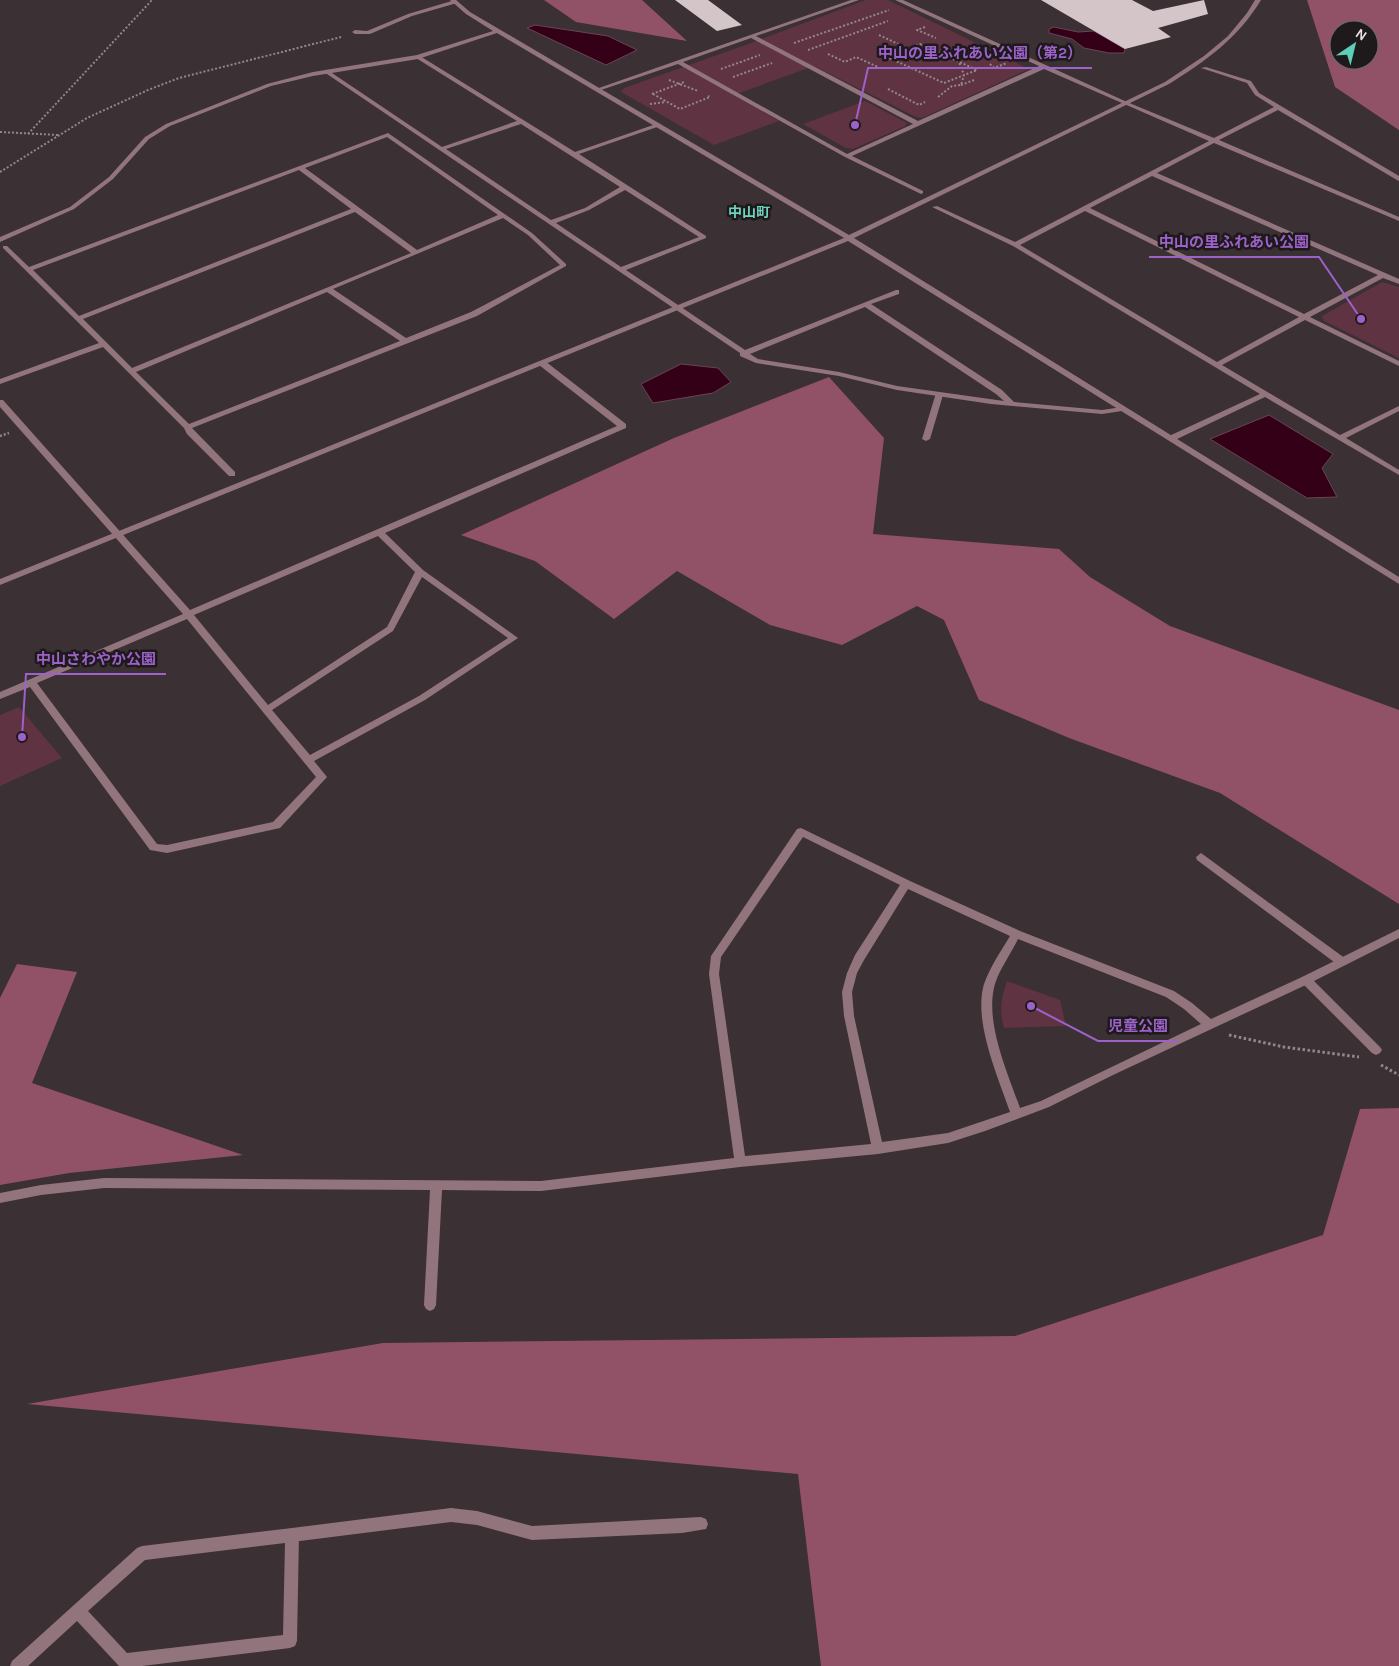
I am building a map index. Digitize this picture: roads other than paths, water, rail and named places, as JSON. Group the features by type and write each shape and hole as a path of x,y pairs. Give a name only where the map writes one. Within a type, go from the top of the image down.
{"street":[{"path":"599,89 856,0"},
{"path":"898,0 1125,103 1399,219"},
{"path":"0,582 850,238 1167,83 1229,39 1245,21 1258,0"},
{"path":"356,32 365,34 410,15 454,1 498,31 850,238 1399,581"},
{"path":"0,240 49,219 86,198 111,178 147,138 157,131 269,85 327,72 418,57 498,31"},
{"path":"752,36 919,124"},
{"path":"418,57 704,236 620,270"},
{"path":"679,62 847,156 921,192"},
{"path":"847,156 1043,67"},
{"path":"1204,68 1249,82 1257,94 1399,179"},
{"path":"327,72 756,361 839,374 896,388 939,395 1102,412 1122,409"},
{"path":"1015,245 1278,107"},
{"path":"441,149 521,122"},
{"path":"574,154 658,125"},
{"path":"30,270 388,136 530,234 564,265 474,314 188,427"},
{"path":"300,168 416,253"},
{"path":"1152,173 1399,282"},
{"path":"550,223 587,209 625,187"},
{"path":"935,207 1015,245 1399,473"},
{"path":"79,318 356,209"},
{"path":"1086,209 1399,364"},
{"path":"132,370 504,215"},
{"path":"5,247 132,370 232,474"},
{"path":"1216,365 1383,275"},
{"path":"328,288 405,341"},
{"path":"743,354 896,292"},
{"path":"866,304 999,392 1012,404"},
{"path":"0,382 104,344"},
{"path":"0,696 622,426 542,362"},
{"path":"1172,438 1265,394"},
{"path":"926,439 939,395"},
{"path":"0,402 188,614 322,777 276,825 167,849 154,846 32,683"},
{"path":"1340,438 1399,408"},
{"path":"309,760 422,698 514,638 420,572 379,532"},
{"path":"268,709 390,629 420,572"},
{"path":"740,1162 714,974 716,956 801,832 906,884 1016,934 1170,994 1188,1006 1210,1025"},
{"path":"1201,857 1342,962"},
{"path":"878,1149 849,1016 847,992 852,973 859,958 906,884"},
{"path":"1016,934 993,977 988,992 987,1009 990,1030 1017,1115"},
{"path":"0,1198 41,1190 104,1183 541,1186 740,1162 878,1149 948,1138 982,1128 1045,1104 1398,935"},
{"path":"1306,980 1376,1050"},
{"path":"430,1305 436,1185"},
{"path":"18,1666 142,1553 451,1515 477,1518 532,1532 701,1524"},
{"path":"78,1611 124,1661 290,1641 292,1535"}],"place":[{"name":"中山の里ふれあい公園（第2）","path":"855,125"},
{"name":"中山の里ふれあい公園","path":"1361,319"},
{"name":"中山さわやか公園","path":"22,737"},
{"name":"児童公園","path":"1031,1006"}],"district":[{"name":"中山町","path":"749,212"}]}
